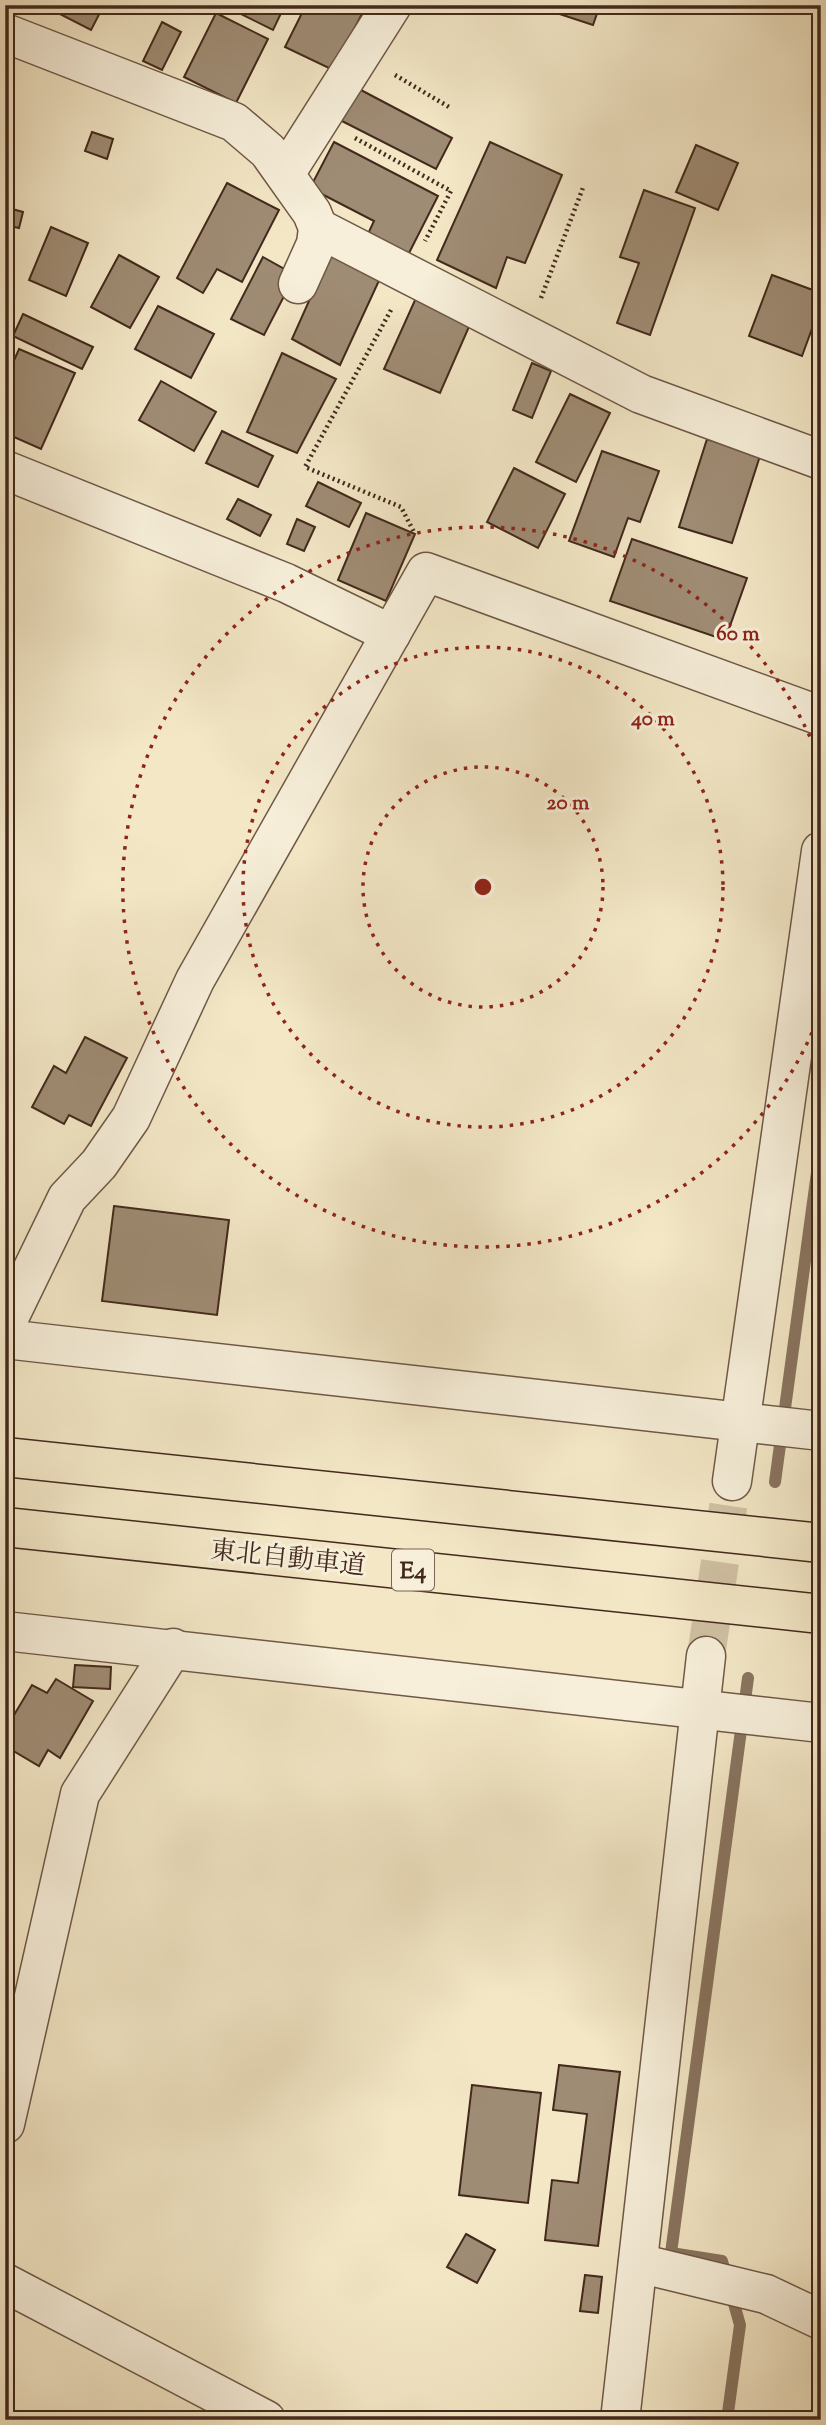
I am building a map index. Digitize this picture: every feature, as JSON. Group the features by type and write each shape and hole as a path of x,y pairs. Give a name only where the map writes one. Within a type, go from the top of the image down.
{"highway":[{"path":"5,1457 821,1543"},
{"name":"東北自動車道","path":"5,1527 821,1614"}],"street":[{"path":"285,174 392,5"},
{"path":"5,33 234,122 268,151 312,213 318,228 316,244 298,284"},
{"path":"318,228 641,394 821,460"},
{"path":"5,470 212,552 391,634"},
{"path":"5,1326 67,1198 99,1164 131,1118 195,980 426,572 821,716"},
{"path":"732,1482 810,1012 821,850"},
{"path":"5,1339 821,1432"},
{"path":"5,1631 821,1723"},
{"path":"5,2124 80,1794 173,1648"},
{"path":"620,2420 706,1656"},
{"path":"638,2263 766,2294 821,2320"},
{"path":"5,2283 266,2420"}],"path":[{"path":"360,56 449,107"},
{"path":"320,119 451,191 305,467 401,507 415,534 426,572"},
{"path":"527,335 584,184"}],"building":[{"path":"59,5 104,5 91,30 56,12"},
{"path":"236,5 285,5 273,30 233,10"},
{"path":"306,5 360,5 365,8 333,70 285,47"},
{"path":"532,5 600,5 593,25"},
{"path":"216,13 268,39 236,103 184,77"},
{"path":"162,22 181,32 162,70 143,61"},
{"path":"359,89 452,138 436,169 340,120"},
{"path":"92,132 113,139 107,159 85,151"},
{"path":"334,142 438,196 407,257 367,236 374,221 310,188"},
{"path":"490,142 562,175 525,263 507,257 496,288 437,260"},
{"path":"696,145 738,163 718,210 676,192"},
{"path":"227,183 279,210 242,282 217,269 203,293 177,278"},
{"path":"644,190 695,208 650,335 617,323 639,263 620,257"},
{"path":"5,207 23,212 19,228 5,225"},
{"path":"51,227 88,243 66,296 29,280"},
{"path":"334,245 383,272 340,365 292,339"},
{"path":"119,255 159,277 130,328 91,307"},
{"path":"263,257 295,275 264,335 231,319"},
{"path":"772,275 821,293 821,304 802,356 749,336"},
{"path":"420,289 475,313 440,393 384,369"},
{"path":"158,306 214,334 191,378 135,349"},
{"path":"23,314 93,347 82,369 13,336"},
{"path":"19,349 75,373 41,449 5,433 5,381"},
{"path":"282,353 336,379 297,453 247,432"},
{"path":"532,363 551,371 532,418 513,410"},
{"path":"161,381 216,412 194,451 139,420"},
{"path":"570,394 610,413 576,482 536,462"},
{"path":"222,431 273,456 258,487 206,463"},
{"path":"707,439 760,456 732,543 679,527"},
{"path":"602,451 659,471 640,522 628,518 614,557 569,541"},
{"path":"514,468 565,494 538,548 487,522"},
{"path":"318,482 361,503 349,527 306,506"},
{"path":"238,499 271,515 260,536 227,519"},
{"path":"366,513 415,534 386,601 338,580"},
{"path":"297,519 315,527 304,551 287,544"},
{"path":"632,539 747,578 725,640 610,601"},
{"path":"85,1037 127,1058 91,1126 69,1115 64,1124 32,1107 54,1066 66,1073"},
{"path":"114,1206 229,1220 217,1315 102,1301"},
{"path":"75,1665 111,1667 110,1689 73,1687"},
{"path":"56,1679 93,1701 60,1758 48,1750 39,1766 5,1746 5,1730 32,1685 47,1693"},
{"path":"559,2065 620,2072 598,2246 545,2240 552,2180 578,2183 587,2114 553,2110"},
{"path":"472,2085 541,2093 528,2203 459,2195"},
{"path":"466,2234 495,2250 477,2283 447,2267"},
{"path":"585,2275 602,2277 598,2313 580,2311"}],"waterway":[{"path":"775,1482 821,1143"},
{"path":"727,2420 740,2325 722,2261 671,2253 748,1678"}],"tunnel":[{"path":"706,1656 732,1481"}]}
